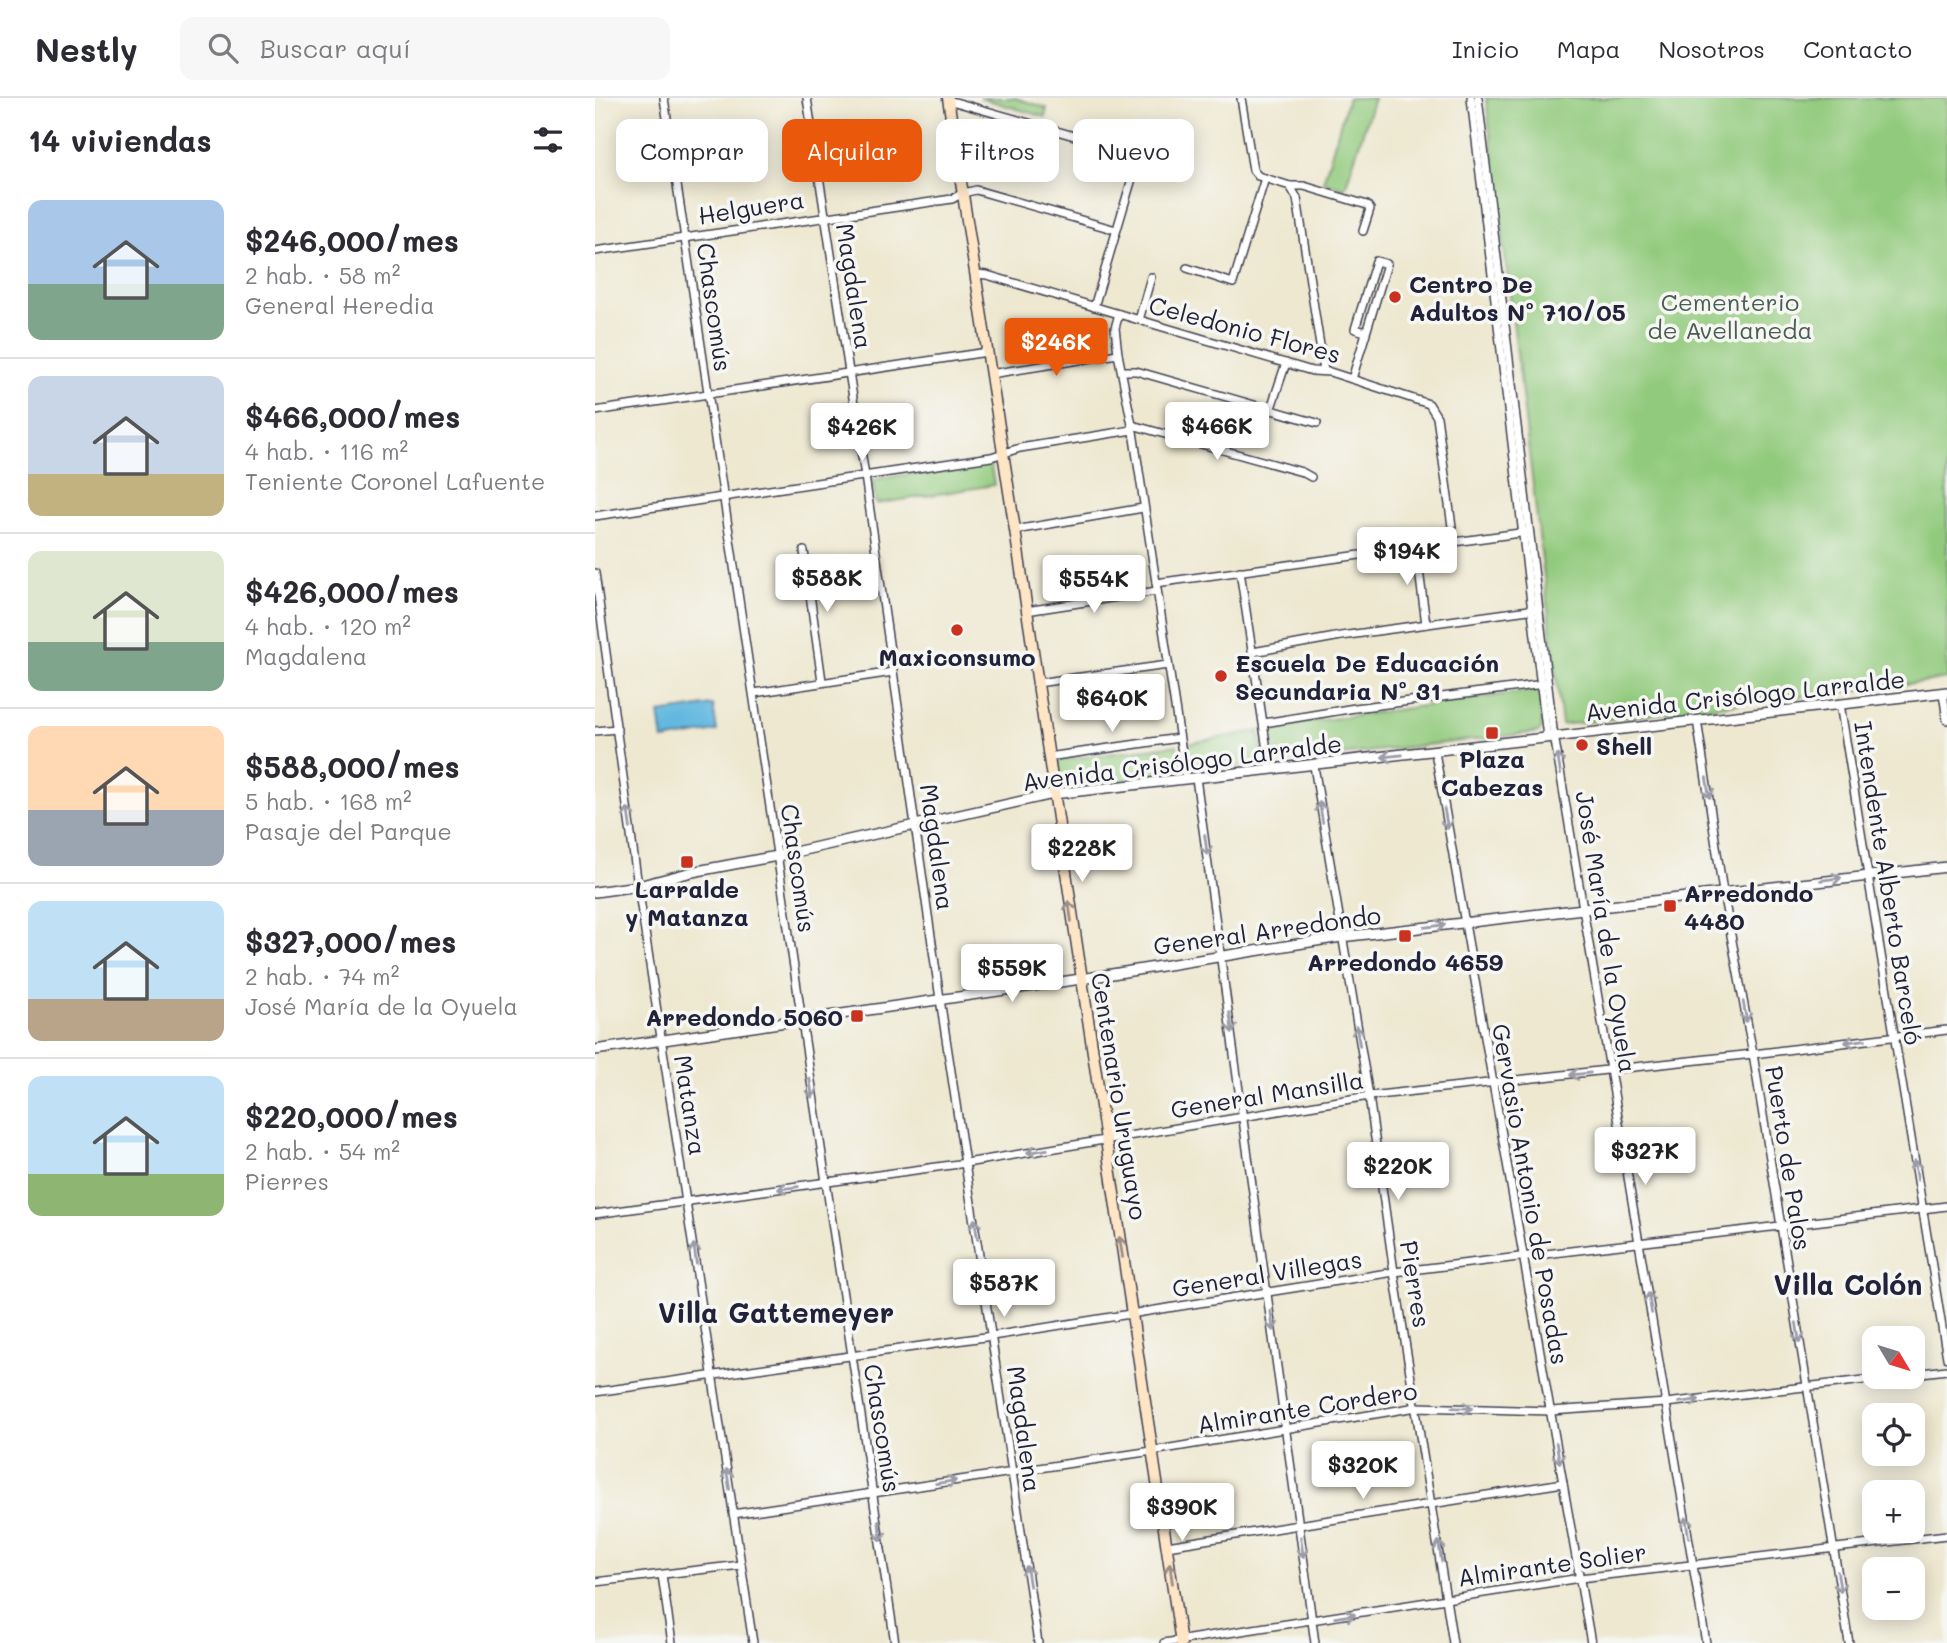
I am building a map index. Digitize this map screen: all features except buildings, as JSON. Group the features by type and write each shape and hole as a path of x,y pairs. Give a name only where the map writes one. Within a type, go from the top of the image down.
{"main road":[{"name":"Centenario Uruguayo","path":"948,99 1181,1642"}],"street":[{"name":"Chascomús","path":"664,98 895,1643"},
{"name":"Magdalena","path":"807,98 1038,1643"},
{"path":"1241,98 1251,166 1258,176 1290,186 1304,186 1367,205 1370,209 1363,231"},
{"name":"José María de la Oyuela","path":"1471,98 1526,532"},
{"name":"José María de la Oyuela","path":"1478,98 1551,737 1640,1242 1706,1643"},
{"path":"948,99 1127,151 1135,156 1136,165 1094,307"},
{"path":"1187,268 1233,283 1265,178"},
{"path":"1290,186 1297,198 1324,371"},
{"name":"Helguera","path":"595,251 952,199 976,190 1116,230"},
{"path":"1352,379 1387,264 1376,261 1355,329 1366,332"},
{"name":"Celedonio Flores","path":"975,274 1424,401 1434,408 1437,417 1454,541"},
{"path":"1139,320 1151,277"},
{"path":"1119,314 1115,328 1118,355 1132,427 1179,738 1191,778 1221,956 1315,1643"},
{"path":"595,411 987,352"},
{"path":"990,374 1118,355"},
{"path":"1270,411 1286,363"},
{"path":"1122,371 1136,371 1317,423"},
{"path":"595,516 1002,454 1020,448 1132,427 1302,472 1311,477"},
{"path":"1015,530 1143,508"},
{"path":"1026,611 1240,571 1526,532"},
{"path":"1416,547 1426,624"},
{"path":"804,551 822,681"},
{"path":"1240,571 1270,770"},
{"name":"Matanza","path":"595,573 638,886 754,1643"},
{"path":"1253,652 1535,609"},
{"path":"1037,682 1168,664"},
{"path":"754,693 893,672"},
{"path":"1264,723 1355,708 1545,684"},
{"path":"1945,692 1947,720"},
{"name":"Avenida Crisólogo Larralde","path":"595,892 638,886 1053,794 1945,692"},
{"name":"Intendente Alberto Barceló","path":"1840,704 1947,1358"},
{"name":"Puerto de Palos","path":"1697,720 1723,892 1753,1054 1849,1643"},
{"path":"595,731 617,729"},
{"path":"1048,757 1179,738"},
{"name":"Gervasio Antonio de Posadas","path":"1434,752 1591,1643"},
{"name":"Pierres","path":"1314,766 1369,1097 1453,1643"},
{"name":"General Arredondo","path":"595,1050 1081,979 1341,937 1947,867"},
{"name":"General Mansilla","path":"595,1214 966,1163 1369,1097 1947,1030"},
{"name":"General Villegas","path":"595,1392 992,1336 1394,1272 1947,1206"},
{"path":"1925,1373 1947,1370"},
{"name":"Almirante Cordero","path":"733,1514 1152,1451 1417,1407 1551,1411 1666,1403 1862,1380"},
{"path":"1167,1546 1563,1483"},
{"name":"Almirante Solier","path":"1164,1643 1580,1578 1947,1535"},
{"path":"595,1582 741,1565"},
{"path":"662,1575 672,1643"}],"green space":[{"path":"980,98 1015,98 1047,108 1045,117"},
{"path":"1348,98 1374,98 1345,188 1323,182"},
{"name":"Cementerio de Avellaneda","path":"1486,98 1947,98 1947,679 1562,725"},
{"path":"990,461 994,485 876,504 872,480"},
{"path":"1536,690 1540,693 1542,728 1539,732 1280,762 1273,758 1269,734 1275,727"},
{"path":"1259,731 1264,758 1260,764 1195,772 1190,768 1184,744"},
{"path":"1177,745 1180,769 1174,775 1066,787 1060,783 1057,764 1060,760"}],"water":[{"path":"713,705 717,731 663,740 659,713"}],"place":[{"name":"Centro De Adultos Nº 710/05","path":"1395,297"},
{"name":"Maxiconsumo","path":"957,630"},
{"name":"Escuela De Educación Secundaria Nº 31","path":"1221,676"},
{"name":"Plaza Cabezas","path":"1492,733"},
{"name":"Shell","path":"1582,745"},
{"name":"Larralde y Matanza","path":"687,862"},
{"name":"Arredondo 4480","path":"1670,906"},
{"name":"Arredondo 4659","path":"1405,936"},
{"name":"Arredondo 5060","path":"857,1016"}],"district":[{"name":"Villa Colón","path":"1848,1284"},
{"name":"Villa Gattemeyer","path":"776,1312"}]}
